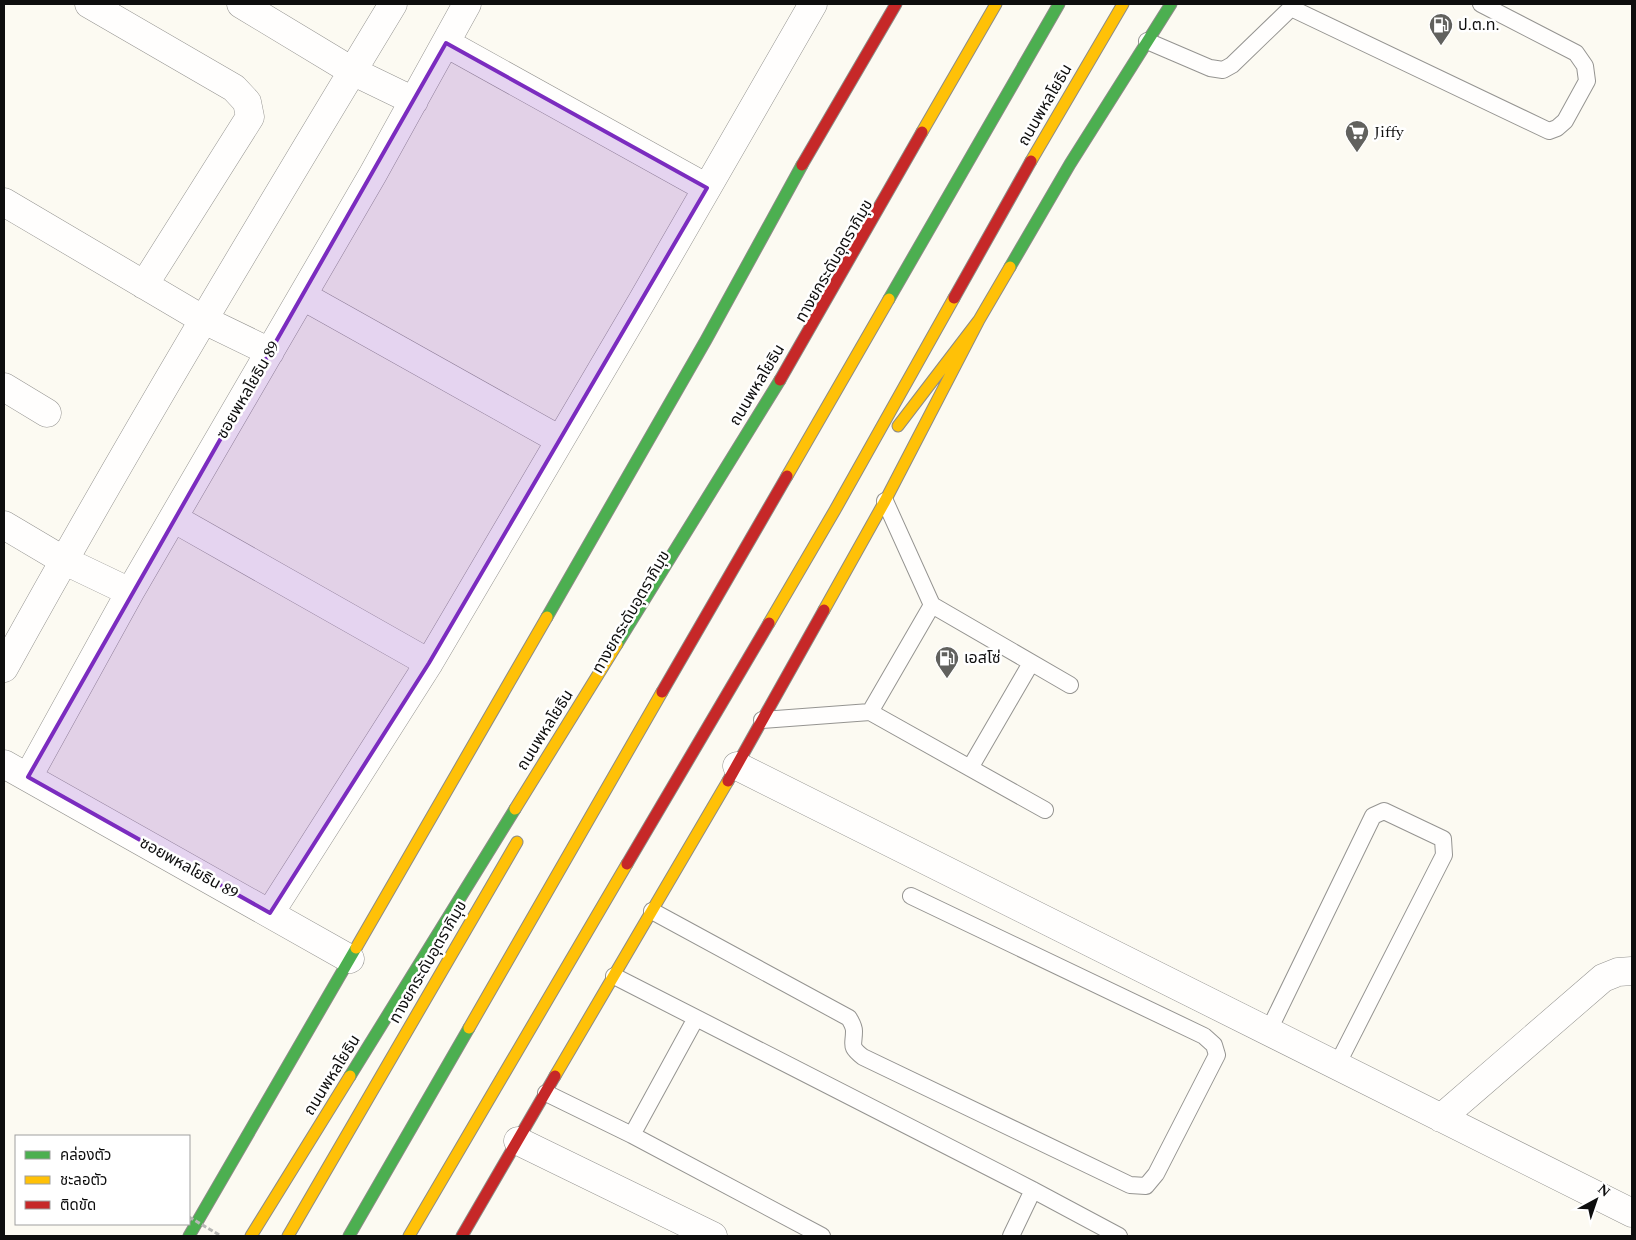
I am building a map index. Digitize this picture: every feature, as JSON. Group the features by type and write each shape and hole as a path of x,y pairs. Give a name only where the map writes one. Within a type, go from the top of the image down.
{"main road":[{"path":"188,1236 706,340 809,152 896,4"},
{"name":"ถนนพหลโยธิน","path":"251,1236 770,397 996,4"},
{"name":"ทางยกระดับอุตราภิมุข","path":"638,632 1002,4"},
{"path":"349,1236 1059,4"},
{"name":"ถนนพหลโยธิน","path":"410,1236 835,510 1017,185 1123,4"},
{"path":"462,1236 737,766 885,501 979,320 1070,164 1171,4"},
{"path":"835,510 979,320"},
{"name":"ทางยกระดับอุตราภิมุข","path":"288,1236 523,831"}],"street":[{"path":"89,4 234,88 247,102 250,117 144,285"},
{"path":"241,4 352,71 414,101"},
{"path":"4,668 64,560 204,320 392,4"},
{"name":"ซอยพหลโยธิน 89","path":"28,777 130,592 414,101 467,4"},
{"path":"270,913 429,663 707,188 812,4"},
{"path":"446,43 707,188"},
{"path":"4,202 204,320 270,352"},
{"path":"302,296 560,440"},
{"path":"4,387 47,413"},
{"path":"174,518 429,663"},
{"path":"4,524 64,560 130,592"},
{"name":"ซอยพหลโยธิน 89","path":"4,764 350,958"},
{"path":"737,766 1632,1212"},
{"path":"1441,1118 1603,978 1618,972 1632,971"},
{"path":"518,1141 713,1236"}],"lane":[{"path":"1148,41 1210,68 1223,70 1232,65 1292,6 1548,131 1557,128 1565,121 1587,81 1585,66 1576,53 1481,4"},
{"path":"885,501 932,605 1070,685"},
{"path":"870,712 932,605"},
{"path":"970,768 1031,663"},
{"path":"762,720 870,712 1045,810"},
{"path":"1269,1030 1373,816 1384,811 1443,839 1444,855 1337,1065"},
{"path":"652,911 849,1018 854,1029 852,1040 854,1050 863,1057 1130,1185 1146,1186 1156,1174 1216,1055 1214,1045 1204,1036 912,896"},
{"path":"614,976 1033,1190 1119,1236"},
{"path":"632,1135 696,1018"},
{"path":"546,1093 632,1135 822,1236"},
{"path":"1011,1236 1033,1190"}],"path":[{"path":"190,1219 221,1236"}],"highlighted area":[{"path":"446,43 707,188 429,663 270,913 28,777"}],"traffic: fast":[{"path":"889,299 1059,4"},
{"path":"1010,267 1070,164 1171,4"},
{"path":"547,617 706,340 802,165"},
{"path":"617,644 780,380"},
{"path":"350,1076 515,809"},
{"path":"189,1236 356,948"},
{"path":"349,1236 469,1028"}],"traffic: slow":[{"path":"922,132 996,4"},
{"path":"1031,161 1123,4"},
{"path":"824,610 885,501 979,320 1010,267"},
{"path":"769,623 954,298"},
{"path":"787,476 889,299"},
{"path":"898,426 979,320"},
{"path":"356,948 547,617"},
{"path":"515,809 617,644"},
{"path":"469,1028 662,692"},
{"path":"555,1076 728,781"},
{"path":"288,1236 517,842"},
{"path":"409,1236 627,864"},
{"path":"251,1236 350,1076"}],"traffic: jam":[{"path":"802,165 896,4"},
{"path":"780,380 922,132"},
{"path":"954,298 1031,161"},
{"path":"662,692 787,476"},
{"path":"728,781 824,610"},
{"path":"627,864 769,623"},
{"path":"462,1236 555,1076"}],"place":[{"name":"ป.ต.ท.","path":"1441,46"},
{"name":"Jiffy","path":"1357,153"},
{"name":"เอสโซ่","path":"947,679"}]}
